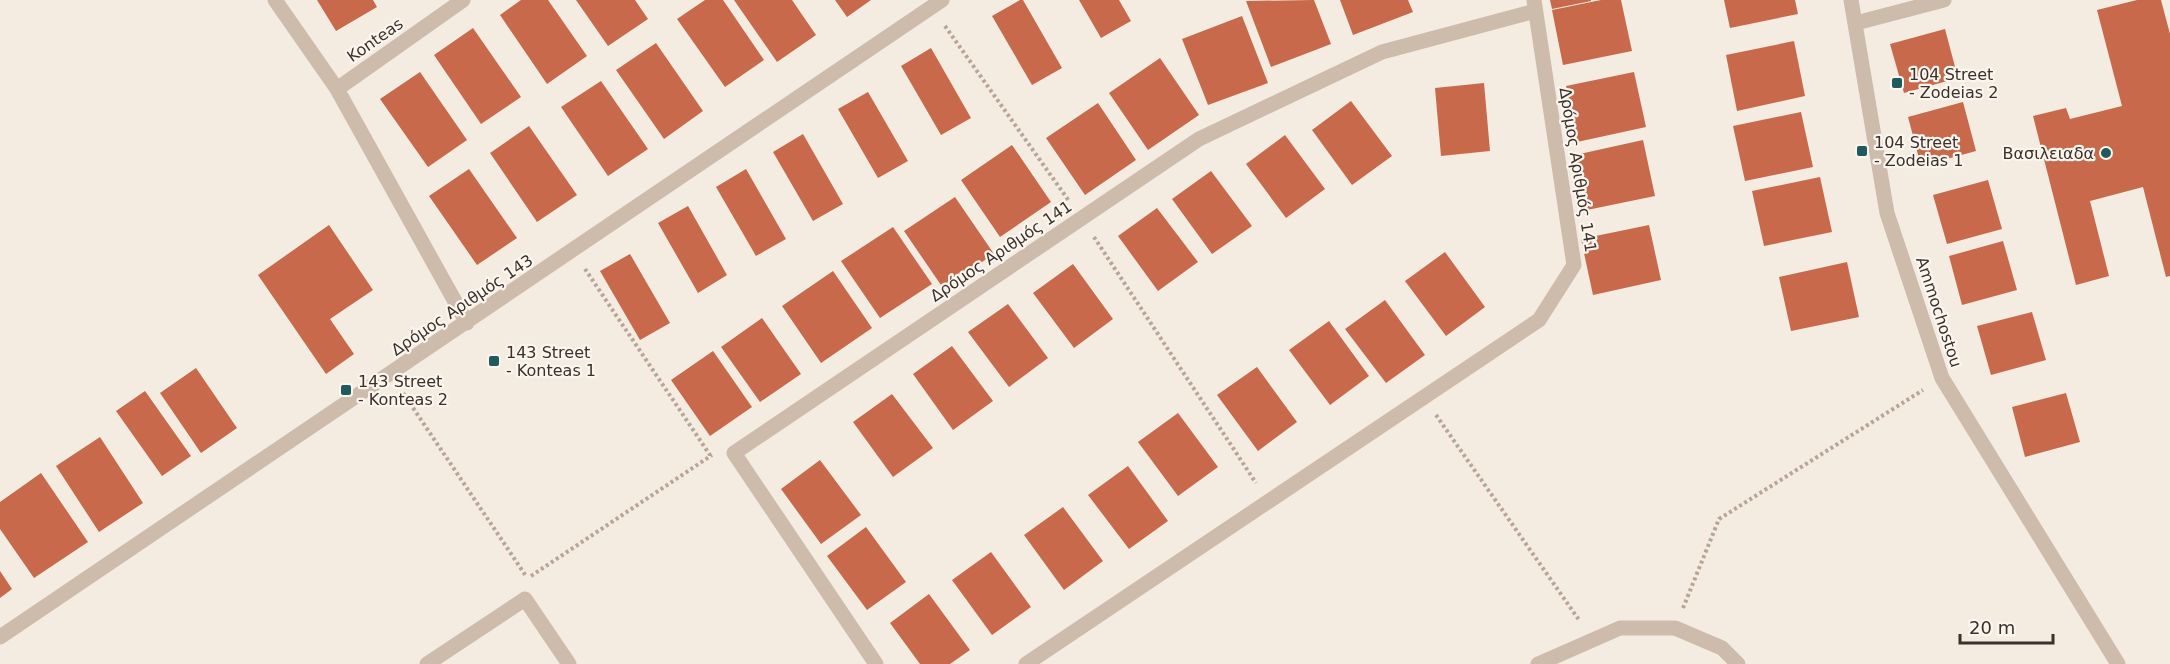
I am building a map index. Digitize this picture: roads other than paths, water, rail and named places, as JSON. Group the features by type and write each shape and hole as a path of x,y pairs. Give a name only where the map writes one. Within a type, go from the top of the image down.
{"street":[{"path":"275,0 337,89 467,323"},
{"name":"Konteas","path":"337,89 463,0"},
{"name":"Ammochostou","path":"1851,0 1887,213 1942,378 2118,664"},
{"path":"1856,23 1944,0"},
{"name":"Δρόμος Αριθμός 143","path":"0,637 391,375 937,3"},
{"name":"Δρόμος Αριθμός 141","path":"876,664 734,453 1199,139 1382,52 1535,6 1574,265 1539,320 1026,664"},
{"path":"427,664 525,599 569,664"},
{"path":"1538,664 1620,628 1674,628 1722,648 1738,664"}],"place":[{"name":"104 Street - Zodeias 2","path":"1897,83"},
{"name":"104 Street - Zodeias 1","path":"1862,151"},
{"name":"Βασιλειαδα","path":"2106,153"},
{"name":"143 Street - Konteas 1","path":"494,361"},
{"name":"143 Street - Konteas 2","path":"346,390"}]}
